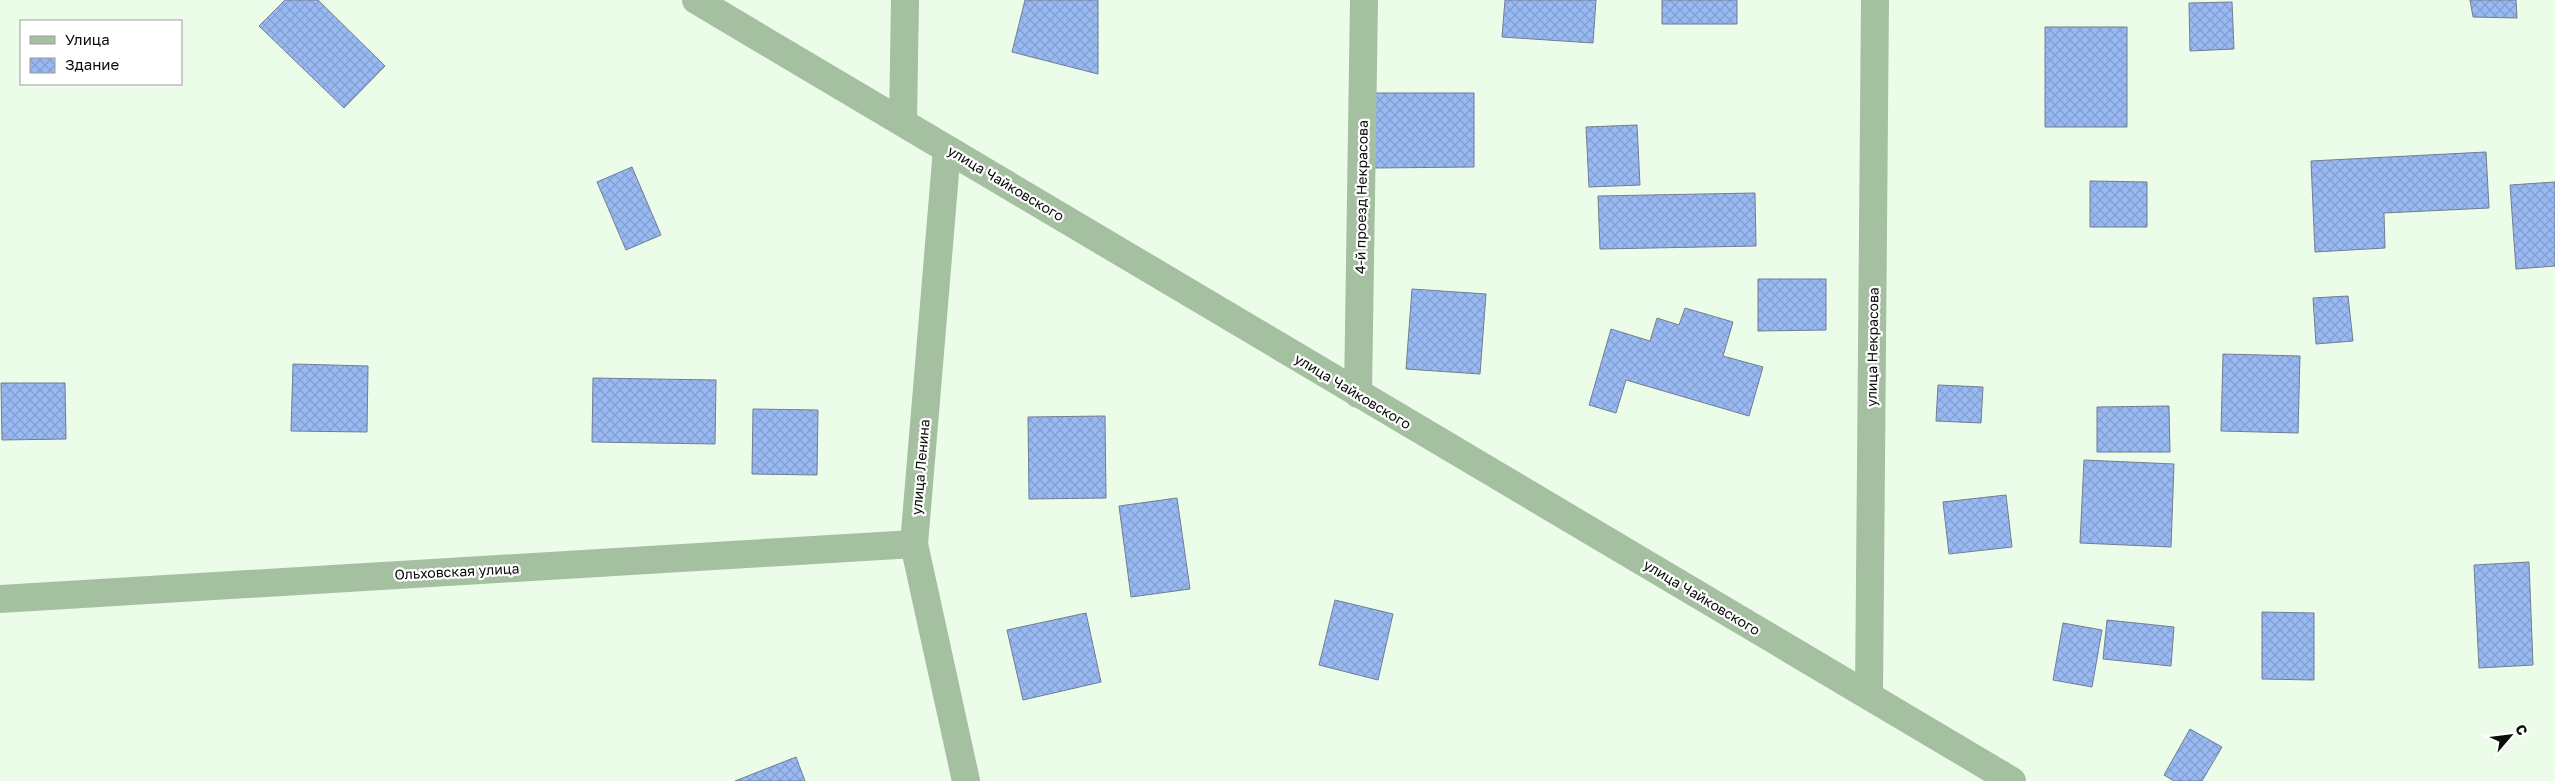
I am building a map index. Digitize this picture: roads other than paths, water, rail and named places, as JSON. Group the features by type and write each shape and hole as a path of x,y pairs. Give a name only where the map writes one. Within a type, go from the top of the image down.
{"street":[{"name":"улица Чайковского","path":"696,0 2012,781"},
{"path":"904,0 904,122"},
{"name":"4-й проезд Некрасова","path":"1358,394 1364,0"},
{"name":"улица Некрасова","path":"1869,695 1876,0"},
{"name":"улица Ленина","path":"947,148 914,544 966,781"},
{"name":"Ольховская улица","path":"0,598 914,544"}]}
